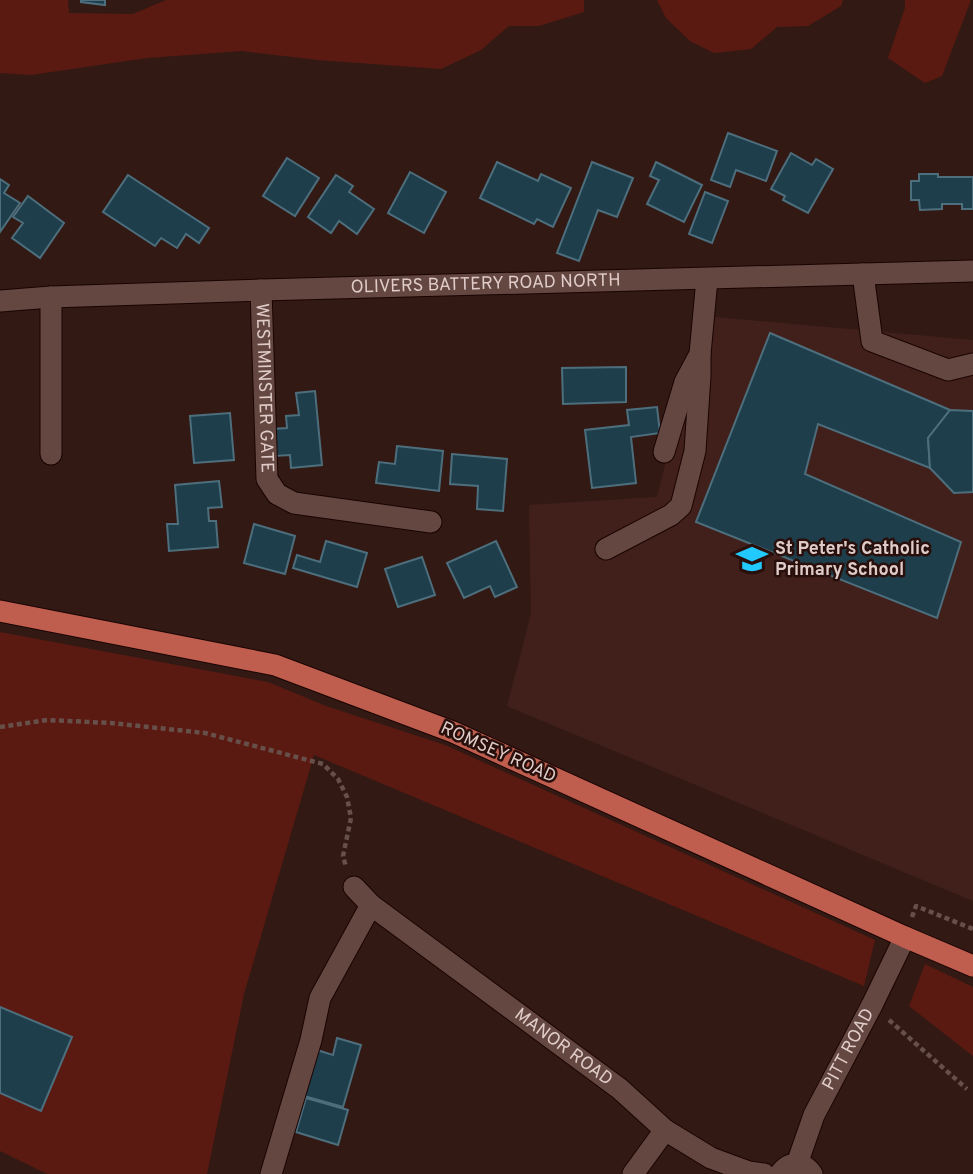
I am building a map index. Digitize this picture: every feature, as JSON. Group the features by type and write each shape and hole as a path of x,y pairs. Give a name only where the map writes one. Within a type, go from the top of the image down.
{"main road":[{"name":"ROMSEY ROAD","path":"0,611 275,665 453,732 973,966"}],"street":[{"name":"OLIVERS BATTERY ROAD NORTH","path":"0,301 261,290 973,271"},
{"path":"863,275 872,341 948,370 973,365"},
{"path":"606,549 671,515 681,506 695,451 707,279"},
{"name":"WESTMINSTER GATE","path":"261,290 267,479 277,494 294,503 431,522"},
{"path":"51,297 51,454"},
{"path":"664,452 685,382 700,354"},
{"name":"MANOR ROAD","path":"354,887 371,905 620,1089 665,1130 711,1158 748,1172 764,1174"},
{"path":"271,1174 311,1040 320,998 371,905"},
{"name":"PITT ROAD","path":"796,1171 814,1115 905,937"},
{"path":"634,1174 665,1130"}],"path":[{"path":"0,727 47,720 111,723 205,733 323,764 338,779 347,797 351,818 343,856 354,887"},
{"path":"905,937 916,906 973,929"},
{"path":"872,1005 967,1089"}],"shaded area":[{"path":"0,0 68,0 69,13 133,14 166,0 584,0 584,12 539,26 509,26 481,50 441,69 318,60 242,51 147,58 31,75 0,73"},
{"path":"657,0 843,0 841,6 808,26 777,27 751,49 714,53 690,41 666,18"},
{"path":"905,0 971,0 942,76 925,83 888,58 905,8"},
{"name":"St Peter's Catholic Primary School","path":"703,316 973,340 973,901 507,706 531,614 529,505 657,497"},
{"path":"0,632 268,682 326,706 445,745 875,940 864,986 314,755 244,994 207,1174 47,1174 0,1151"},
{"path":"925,964 973,987 973,1056 909,1006"}],"building":[{"path":"105,0 105,5 81,2"},
{"path":"728,133 777,151 766,181 736,170 730,187 711,180"},
{"path":"791,153 812,165 816,159 833,169 808,213 783,200 785,196 771,189"},
{"path":"287,158 319,178 295,216 263,196"},
{"path":"497,162 538,181 541,174 571,188 553,227 537,219 534,224 480,198"},
{"path":"592,162 633,178 617,217 598,210 579,261 557,253"},
{"path":"656,162 702,185 684,222 647,204 659,180 650,176"},
{"path":"410,172 446,192 424,233 388,213"},
{"path":"919,174 973,177 973,209 962,209 962,204 942,204 942,209 920,210 919,200 911,200 911,181 919,181"},
{"path":"128,175 209,228 199,243 186,234 177,248 161,238 155,246 103,212"},
{"path":"336,175 353,186 349,192 374,209 357,234 339,221 331,233 308,217"},
{"path":"0,179 9,185 4,193 20,203 0,232"},
{"path":"705,192 728,201 712,243 689,234"},
{"path":"28,196 64,223 40,258 12,238 23,223 13,217"},
{"path":"770,333 950,410 928,438 930,468 818,424 805,474 961,542 937,618 696,522"},
{"path":"626,367 626,402 563,404 562,368"},
{"path":"315,391 322,465 291,468 290,455 274,456 272,429 287,428 286,416 299,415 296,393"},
{"path":"657,407 660,433 631,437 636,483 592,488 585,430 629,425 627,410"},
{"path":"950,410 973,411 973,492 954,493 930,468 928,438"},
{"path":"230,413 234,460 194,463 190,416"},
{"path":"397,446 443,451 439,491 376,483 379,462 395,464"},
{"path":"452,454 507,459 503,511 477,509 478,486 450,484"},
{"path":"219,481 222,507 208,508 209,521 216,521 218,547 169,551 167,524 178,524 175,485"},
{"path":"254,524 295,536 285,574 244,563"},
{"path":"326,541 367,553 357,587 293,568 297,555 320,562"},
{"path":"496,541 517,587 495,597 490,586 464,598 447,563"},
{"path":"422,557 435,595 398,607 385,569"},
{"path":"0,1007 72,1037 41,1111 0,1093"},
{"path":"337,1038 361,1045 343,1107 304,1096 317,1050 333,1055"},
{"path":"306,1098 348,1110 338,1145 296,1132"}],"place":[{"name":"St Peter's Catholic Primary School","path":"752,559"}]}
